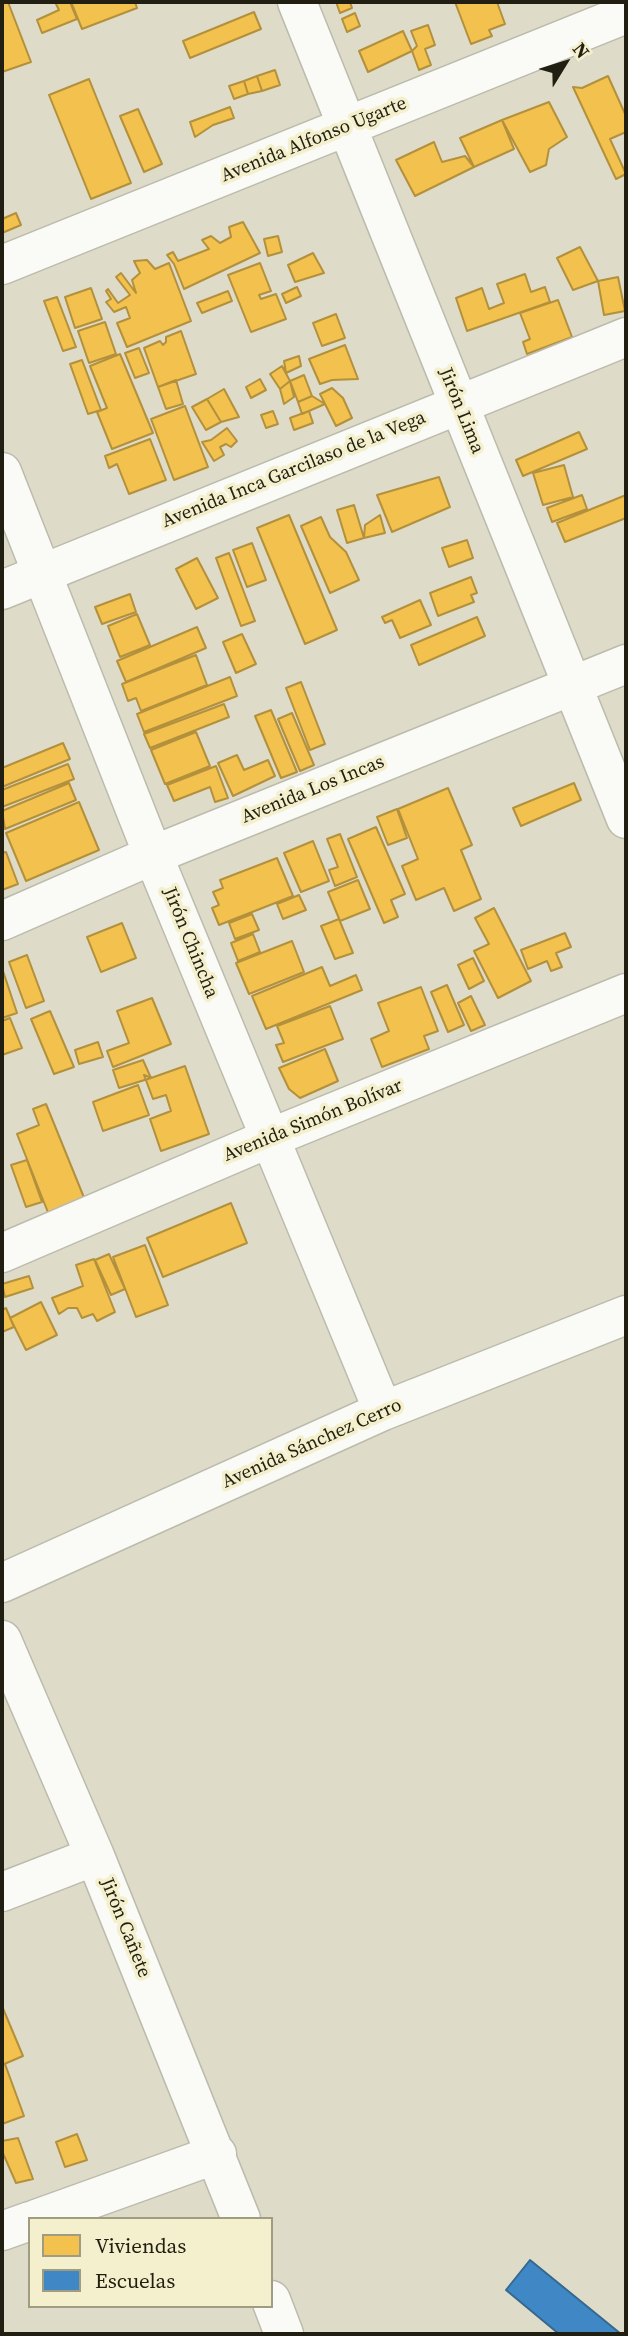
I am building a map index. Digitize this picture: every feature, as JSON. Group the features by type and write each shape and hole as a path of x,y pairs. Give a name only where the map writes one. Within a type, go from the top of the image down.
{"street":[{"name":"Jirón Lima","path":"297,2 626,819"},
{"name":"Avenida Alfonso Ugarte","path":"2,265 626,15"},
{"name":"Avenida Inca Garcilaso de la Vega","path":"2,590 626,337"},
{"name":"Jirón Chincha","path":"2,472 153,855 383,1411"},
{"name":"Avenida Los Incas","path":"2,921 153,855 626,664"},
{"name":"Avenida Simón Bolívar","path":"2,1253 270,1138 626,993"},
{"name":"Avenida Sánchez Cerro","path":"2,1583 383,1411 626,1315"},
{"name":"Jirón Cañete","path":"2,1640 95,1856 240,2217"},
{"path":"2,1892 95,1856"},
{"path":"42,2217 217,2154"},
{"path":"2,2231 28,2222"},
{"path":"273,2305 284,2334"}],"building: Viviendas":[{"path":"2,2 8,2 31,62 2,72"},
{"path":"55,2 70,2 77,19 42,33 37,20 59,10"},
{"path":"71,2 135,2 137,8 82,29"},
{"path":"336,2 350,2 352,8 340,13"},
{"path":"455,2 497,2 505,24 489,30 492,36 471,44"},
{"path":"254,12 261,29 190,58 183,41"},
{"path":"355,13 360,26 347,32 342,19"},
{"path":"428,25 435,45 425,49 431,65 419,70 412,51 417,46 411,31"},
{"path":"403,31 412,51 368,72 359,51"},
{"path":"275,70 280,85 262,91 257,76"},
{"path":"257,76 262,91 248,94 244,81"},
{"path":"608,76 626,116 626,132 610,139 626,174 616,179 573,87 582,88"},
{"path":"89,79 131,183 91,199 49,95"},
{"path":"244,81 248,94 234,99 229,86"},
{"path":"549,102 567,137 549,149 546,165 530,172 502,120"},
{"path":"230,107 234,118 213,125 195,137 190,122"},
{"path":"138,109 162,164 144,172 120,116"},
{"path":"502,120 514,149 474,167 460,138"},
{"path":"434,142 442,162 465,156 474,167 415,196 396,160"},
{"path":"16,213 21,225 2,233 2,219"},
{"path":"243,222 260,253 184,289 174,264 167,255 173,252 178,261 209,249 202,240 211,236 220,243 231,237 229,227"},
{"path":"278,236 282,252 268,256 264,239"},
{"path":"580,247 598,281 573,290 557,258"},
{"path":"313,253 324,273 295,282 288,265"},
{"path":"147,260 155,269 169,263 191,321 127,347 117,323 130,318 126,307 114,312 106,302 111,299 106,291 108,289 118,303 130,295 116,277 121,273 136,293 132,280 140,273 134,261"},
{"path":"260,263 271,291 259,295 261,299 276,294 286,319 251,332 228,275"},
{"path":"525,274 531,292 545,287 550,302 467,331 456,298 482,288 489,309 504,303 497,284"},
{"path":"618,277 625,311 604,315 598,281"},
{"path":"297,287 301,296 286,303 282,294"},
{"path":"91,288 102,319 75,328 65,297"},
{"path":"228,291 232,301 202,313 197,303"},
{"path":"57,297 76,347 63,351 44,301"},
{"path":"558,300 572,337 527,354 523,342 530,339 520,313"},
{"path":"336,314 345,338 322,346 313,323"},
{"path":"105,322 116,354 89,363 78,331"},
{"path":"181,331 196,374 158,387 144,348 160,341 163,345 166,337"},
{"path":"345,345 358,379 332,380 320,384 309,359"},
{"path":"139,348 149,373 135,378 125,353"},
{"path":"120,354 153,433 112,449 97,412 107,408 90,366"},
{"path":"299,356 301,366 286,373 284,361"},
{"path":"82,360 101,410 88,414 70,364"},
{"path":"282,366 290,381 280,389 270,374"},
{"path":"304,375 312,396 298,402 290,381"},
{"path":"260,379 266,390 251,398 246,387"},
{"path":"176,380 183,404 166,409 158,387"},
{"path":"290,381 294,397 284,404 280,389"},
{"path":"332,388 343,398 352,418 336,426 320,394"},
{"path":"224,389 239,417 221,422 207,399"},
{"path":"312,396 325,404 302,414 298,402"},
{"path":"207,399 221,422 206,430 192,407"},
{"path":"185,406 208,467 174,480 151,419"},
{"path":"273,411 278,424 266,428 261,415"},
{"path":"309,411 313,423 294,430 290,418"},
{"path":"227,428 237,441 231,447 226,444 220,447 224,455 214,461 202,442 211,440"},
{"path":"579,432 587,449 523,476 516,460"},
{"path":"150,439 166,480 129,494 117,464 109,468 105,456"},
{"path":"564,465 573,497 543,505 533,473"},
{"path":"439,477 450,507 392,532 377,495"},
{"path":"582,495 587,509 552,522 547,508"},
{"path":"626,495 626,518 565,542 557,523"},
{"path":"354,505 364,538 347,543 337,510"},
{"path":"289,515 337,630 305,644 257,528"},
{"path":"380,515 385,533 364,538 365,525"},
{"path":"321,517 330,537 346,552 359,580 330,593 301,526"},
{"path":"467,540 473,558 449,567 442,548"},
{"path":"252,543 266,580 247,587 233,550"},
{"path":"229,553 255,621 241,626 216,558"},
{"path":"197,558 218,598 196,609 176,569"},
{"path":"471,577 477,593 471,595 474,602 438,616 430,593"},
{"path":"130,594 136,612 102,624 95,607"},
{"path":"420,600 431,625 400,638 392,620 385,623 382,617"},
{"path":"137,614 150,645 120,657 108,626"},
{"path":"477,617 485,636 419,665 411,645"},
{"path":"197,627 206,648 126,682 117,661"},
{"path":"242,634 256,664 236,673 223,642"},
{"path":"196,655 207,685 141,711 136,698 128,701 122,684"},
{"path":"230,677 237,696 144,732 137,714"},
{"path":"301,682 325,744 310,750 286,688"},
{"path":"224,704 229,717 150,748 144,734"},
{"path":"271,710 297,772 281,778 255,716"},
{"path":"292,713 314,765 300,771 278,719"},
{"path":"196,732 210,766 165,784 151,750"},
{"path":"63,743 70,759 2,787 2,768"},
{"path":"237,755 244,770 268,760 275,776 233,796 218,763"},
{"path":"68,764 74,779 2,807 2,790"},
{"path":"216,766 228,798 215,802 210,787 174,801 167,785"},
{"path":"69,783 76,800 5,829 2,811"},
{"path":"574,783 581,800 521,826 513,808"},
{"path":"448,788 472,845 461,850 481,899 454,911 444,888 416,900 402,866 418,859 398,809"},
{"path":"79,802 99,850 26,881 6,833"},
{"path":"397,809 407,838 388,845 377,817"},
{"path":"376,827 405,894 391,900 398,917 384,923 348,839"},
{"path":"340,834 357,877 335,886 329,870 338,867 327,839"},
{"path":"313,841 329,881 301,892 284,853"},
{"path":"6,852 18,884 2,890 2,853"},
{"path":"277,858 293,896 219,925 212,908 219,905 213,892 223,888 220,880"},
{"path":"358,880 370,909 340,921 328,892"},
{"path":"299,895 306,910 283,919 277,904"},
{"path":"494,908 531,981 498,998 474,951 489,944 475,918"},
{"path":"252,914 259,930 235,939 229,923"},
{"path":"339,919 353,953 335,959 321,926"},
{"path":"122,923 136,958 101,972 87,937"},
{"path":"565,933 571,947 556,953 562,967 551,971 547,961 528,969 521,950"},
{"path":"253,934 260,952 238,961 231,943"},
{"path":"292,941 304,972 249,994 236,963"},
{"path":"27,955 44,1001 26,1008 9,962"},
{"path":"473,958 484,981 469,989 458,965"},
{"path":"322,967 330,986 356,975 362,990 266,1029 252,996"},
{"path":"2,972 17,1013 2,1018"},
{"path":"447,985 464,1025 448,1032 431,992"},
{"path":"421,987 438,1031 424,1036 429,1049 382,1067 371,1039 389,1031 378,1003"},
{"path":"471,996 485,1025 471,1031 458,1003"},
{"path":"152,998 171,1044 113,1067 107,1051 129,1043 117,1011"},
{"path":"330,1006 343,1039 283,1062 276,1045 284,1043 277,1026"},
{"path":"50,1011 74,1067 54,1074 31,1019"},
{"path":"10,1018 22,1048 2,1055 2,1021"},
{"path":"98,1042 103,1057 79,1064 75,1050"},
{"path":"325,1049 338,1081 300,1098 289,1089 279,1068"},
{"path":"143,1060 151,1078 119,1088 113,1070"},
{"path":"185,1066 209,1134 161,1151 150,1119 171,1111 166,1095 153,1099 144,1075 151,1078"},
{"path":"138,1085 149,1115 103,1131 93,1102"},
{"path":"46,1104 85,1200 49,1215 17,1134 39,1125 33,1109"},
{"path":"27,1160 42,1202 26,1207 11,1165"},
{"path":"231,1203 247,1243 163,1277 147,1238"},
{"path":"145,1245 168,1305 136,1317 113,1257"},
{"path":"109,1254 125,1289 111,1295 95,1260"},
{"path":"94,1259 115,1312 97,1321 93,1314 82,1318 77,1308 68,1308 59,1314 52,1298 83,1286 76,1265"},
{"path":"29,1276 33,1288 5,1297 2,1284"},
{"path":"41,1302 57,1335 26,1350 10,1318"},
{"path":"6,1308 14,1327 2,1332 2,1310"},
{"path":"2,2006 23,2056 2,2065"},
{"path":"5,2064 24,2116 2,2124 2,2065"},
{"path":"77,2134 87,2160 65,2167 56,2142"},
{"path":"18,2138 33,2179 16,2183 2,2151 2,2141"}],"building: Escuelas":[{"path":"530,2260 621,2334 559,2334 506,2290"}]}
